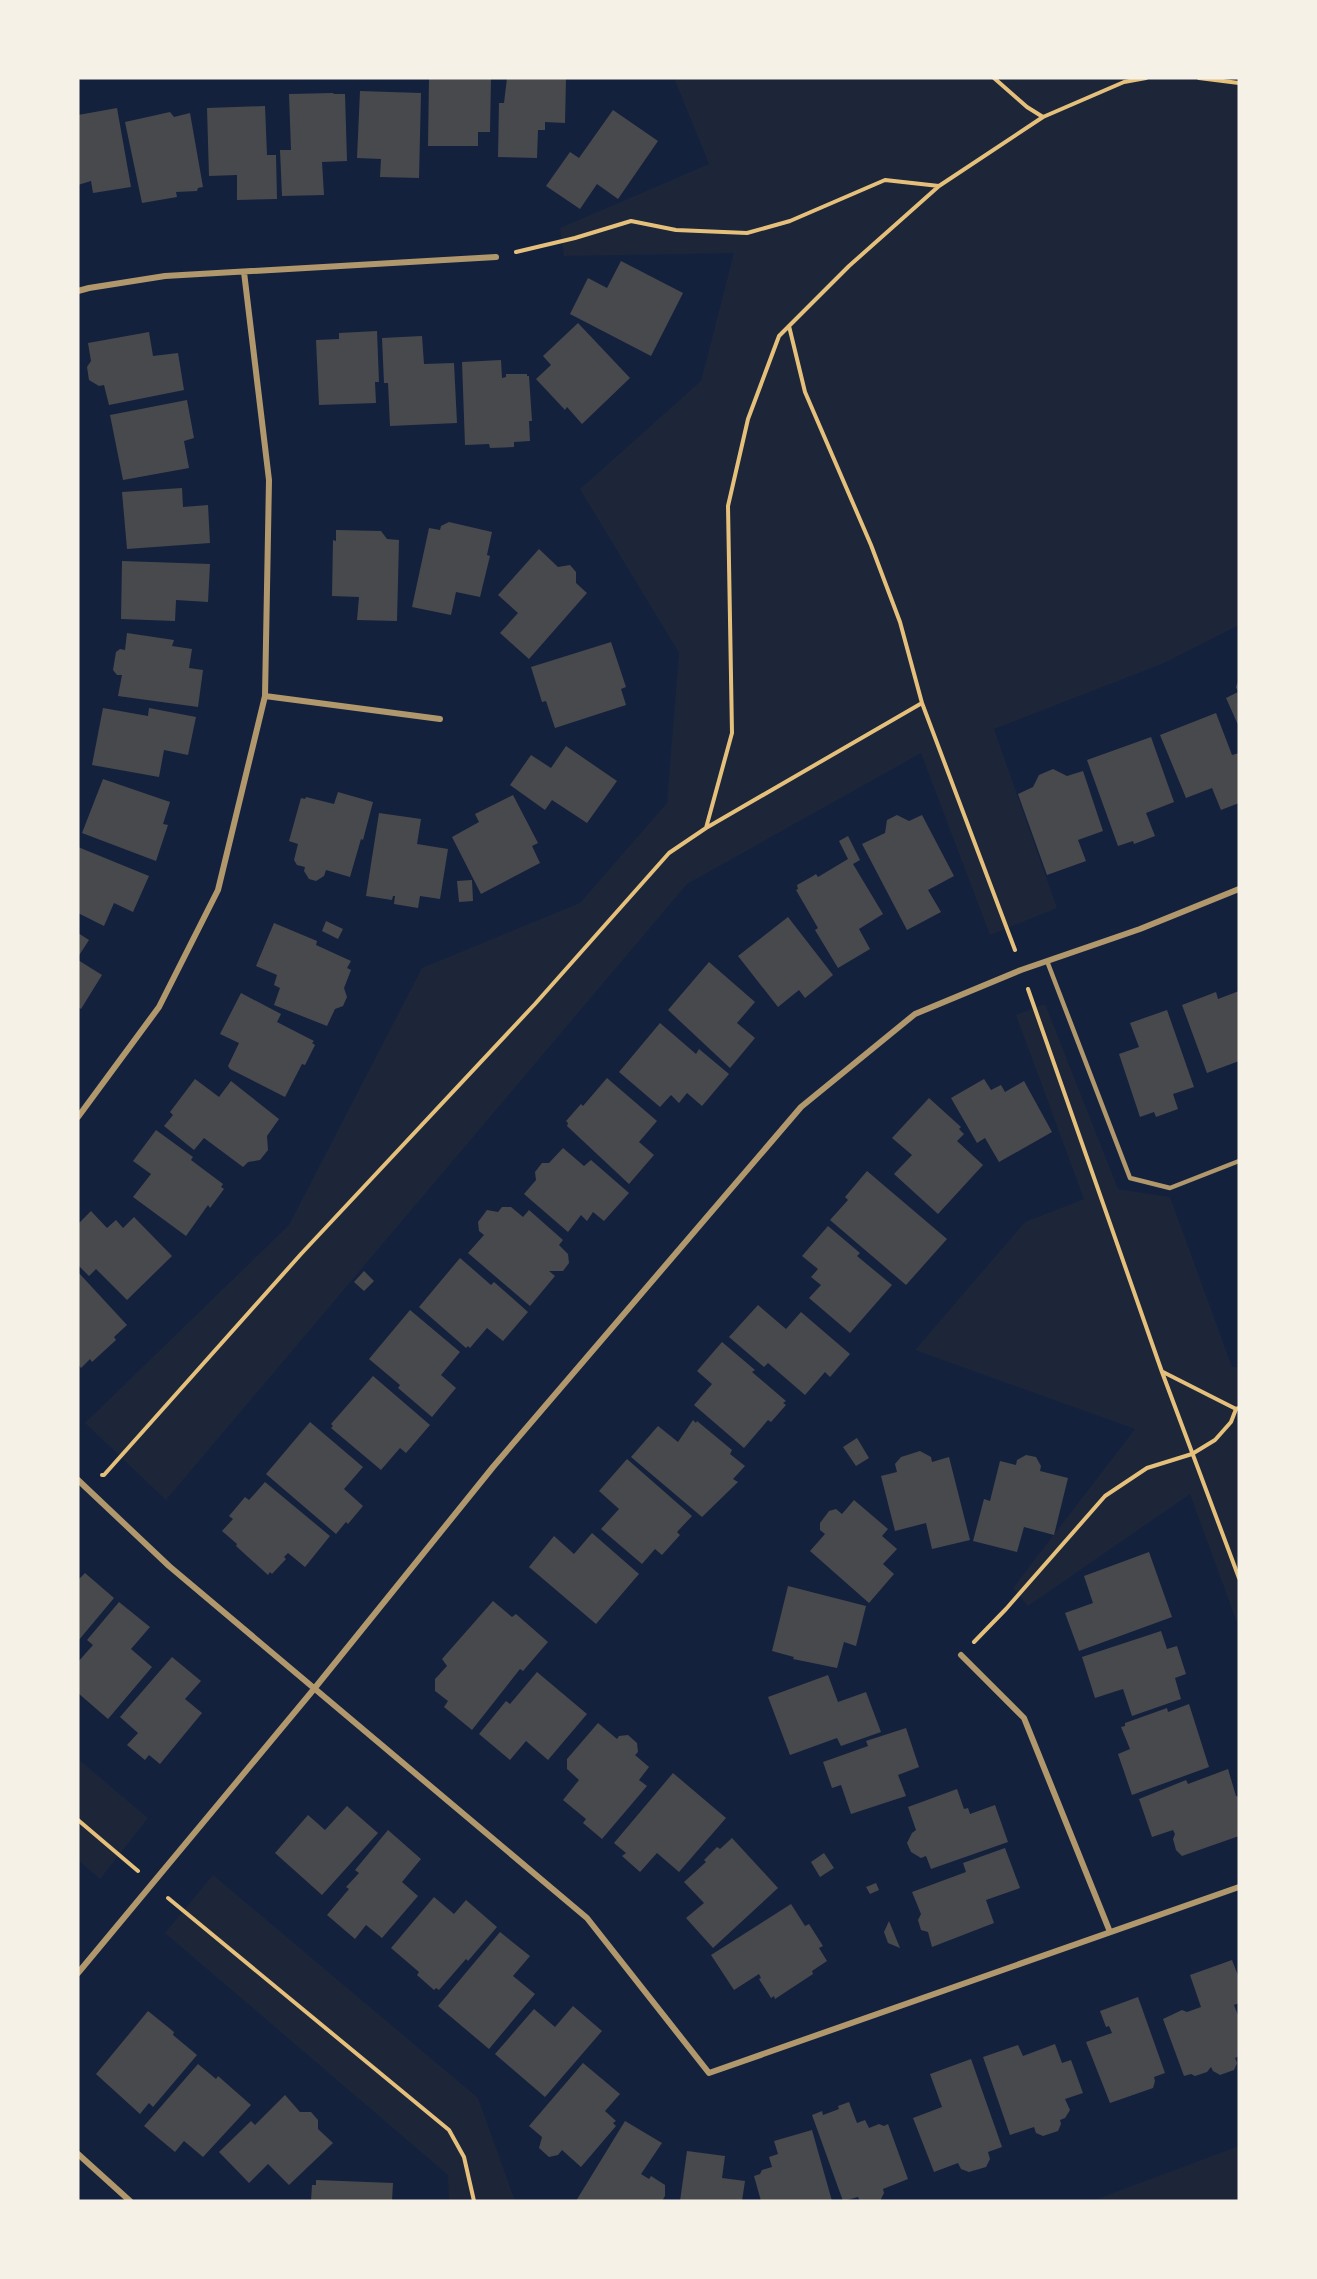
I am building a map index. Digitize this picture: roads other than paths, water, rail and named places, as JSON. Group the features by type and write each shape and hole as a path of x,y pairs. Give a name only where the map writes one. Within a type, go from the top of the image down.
{"street":[{"path":"78,291 165,276 496,257"},
{"path":"78,1117 159,1006 218,890 265,696 269,480 244,272"},
{"path":"265,696 440,719"},
{"path":"78,1973 314,1689 493,1467 801,1107 915,1014 1047,961 1140,929 1239,889"},
{"path":"78,1480 169,1566 587,1918 709,2073 1239,1887"},
{"path":"962,1655 1024,1718 1110,1932"},
{"path":"78,2154 130,2201"}],"lane":[{"path":"1047,961 1130,1178 1170,1188 1239,1161"}]}
